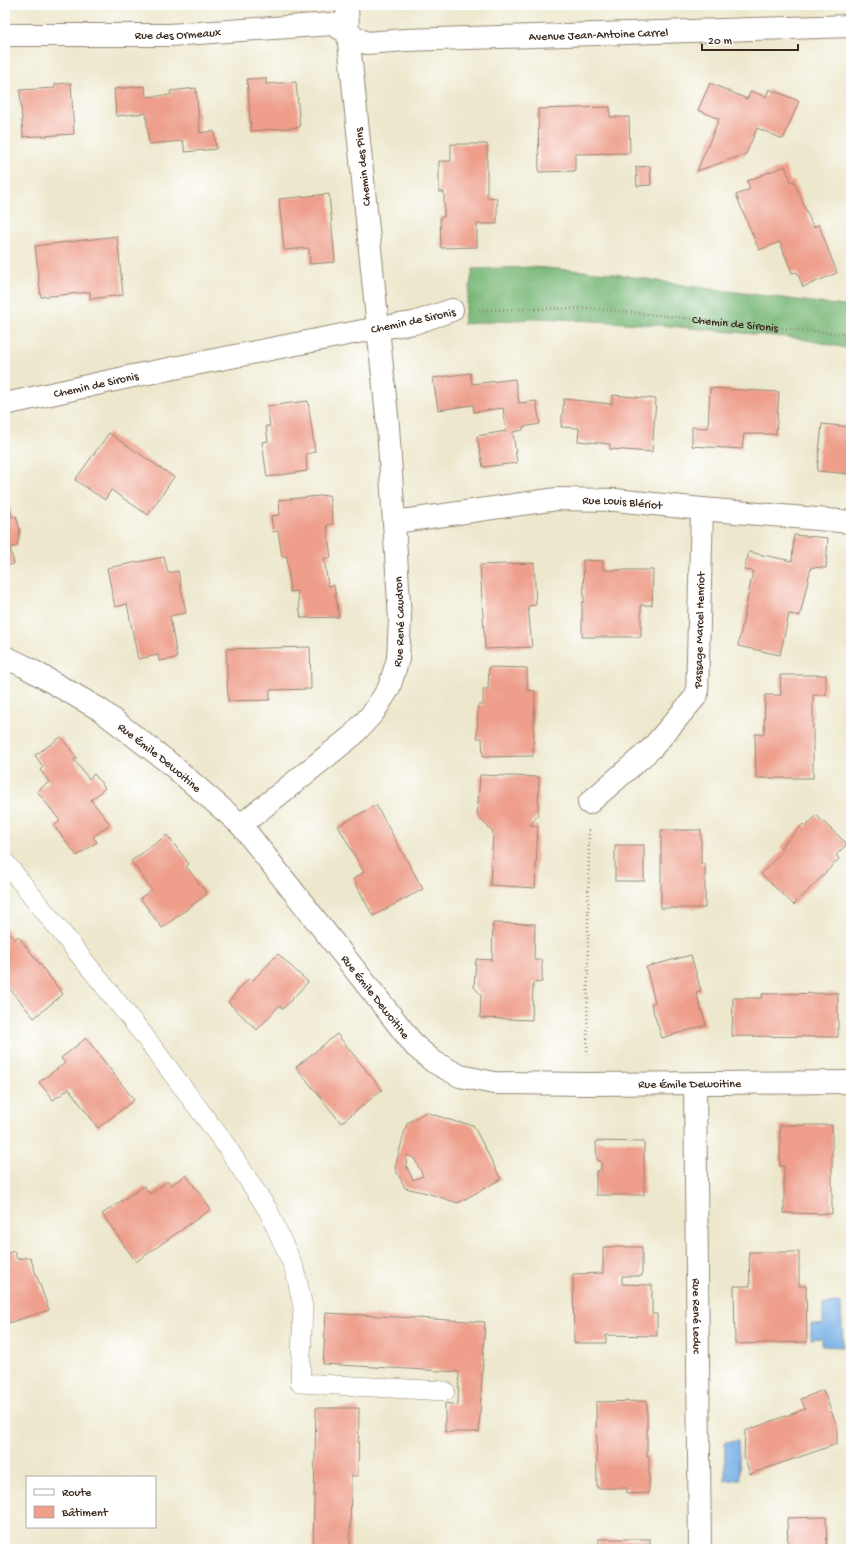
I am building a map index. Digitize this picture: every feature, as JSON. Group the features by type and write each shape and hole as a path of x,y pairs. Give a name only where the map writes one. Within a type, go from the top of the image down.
{"street":[{"name":"Chemin des Pins","path":"346,5 378,328"},
{"name":"Rue des Ormeaux","path":"5,35 169,35 332,24 348,33"},
{"name":"Avenue Jean-Antoine Carrel","path":"348,33 366,43 405,40 851,26"},
{"name":"Chemin de Sironis","path":"5,404 133,376 378,328 414,323 452,310"},
{"name":"Rue René Caudron","path":"241,825 352,736 373,713 389,688 398,659 400,619 395,522 388,426 378,328"},
{"name":"Rue Louis Blériot","path":"395,522 557,499 615,500 851,522"},
{"name":"Passage Marcel Henriot","path":"589,803 652,748 697,695 702,509"},
{"name":"Rue Émile Dewoitine","path":"5,657 24,666 99,709 168,762 241,825 415,1046 434,1062 460,1076 494,1083 695,1084 851,1082"},
{"name":"Rue René Leduc","path":"695,1084 700,1549"}],"lane":[{"path":"5,862 142,1033 225,1144 268,1210 295,1270 303,1307 300,1383 445,1391"}],"path":[{"name":"Chemin de Sironis","path":"452,310 588,308 851,335"},
{"path":"588,1084 589,803"}],"green space":[{"path":"533,267 608,273 689,286 851,307 851,349 797,338 659,325 542,318 463,324 473,269"}],"water":[{"path":"841,1303 843,1347 822,1346 822,1338 811,1339 811,1324 823,1325 823,1304"},
{"path":"738,1441 740,1479 725,1481 725,1442"}],"building":[{"path":"266,78 266,84 296,82 300,127 251,131 247,79"},
{"path":"71,83 74,134 23,137 20,90 55,88 55,84"},
{"path":"710,83 747,99 751,91 766,97 769,89 799,101 783,139 757,128 746,154 697,171 719,119 698,110"},
{"path":"145,86 146,97 171,95 170,91 196,88 200,133 214,131 216,149 185,152 183,141 149,144 146,113 116,116 114,89"},
{"path":"610,107 610,117 629,117 630,153 575,154 575,171 539,172 538,109"},
{"path":"451,144 487,144 487,197 497,198 497,224 477,224 477,247 441,248 440,217 444,217 444,192 439,192 439,161 451,161"},
{"path":"650,166 651,185 637,186 636,167"},
{"path":"785,166 791,182 794,181 813,227 819,225 837,273 803,287 797,272 792,273 780,242 759,250 736,195 750,189 747,181"},
{"path":"329,194 335,262 310,264 309,248 284,250 279,199"},
{"path":"117,236 123,295 90,299 90,292 41,297 35,246"},
{"path":"470,373 472,384 515,379 519,403 536,401 540,424 523,427 523,430 513,432 517,463 483,467 477,436 506,431 503,408 474,412 473,405 438,410 433,378"},
{"path":"710,388 779,392 776,434 744,434 742,449 692,446 692,427 708,428"},
{"path":"613,395 656,399 652,452 610,449 610,444 578,441 579,428 561,427 564,399 612,404"},
{"path":"308,401 315,452 306,454 307,471 267,477 262,442 268,441 266,426 270,426 267,406"},
{"path":"822,424 851,427 851,474 817,471"},
{"path":"109,433 174,477 148,515 111,490 105,500 75,480"},
{"path":"5,486 12,517 16,516 20,530 17,546 10,548 14,564 5,566"},
{"path":"329,495 333,524 327,525 331,558 324,558 328,586 334,585 339,617 301,618 297,591 290,592 287,556 282,557 278,531 273,532 271,516 280,515 279,500"},
{"path":"794,535 828,538 826,568 811,567 800,616 789,614 780,655 738,646 753,571 744,570 749,552 792,561"},
{"path":"164,557 168,573 178,571 186,613 170,616 177,658 159,661 158,655 138,659 127,604 115,607 107,568"},
{"path":"583,560 603,561 603,570 653,570 652,605 641,605 641,637 582,637 582,602 584,602"},
{"path":"534,563 536,605 528,606 532,647 485,649 480,565"},
{"path":"310,647 311,689 270,690 270,700 228,701 226,649"},
{"path":"489,667 527,668 527,690 535,691 533,756 483,757 482,738 477,738 478,705 483,705 483,689 488,689"},
{"path":"780,675 826,675 826,695 813,695 813,778 756,778 755,734 764,734 765,695 781,695"},
{"path":"61,737 77,758 74,760 89,779 94,774 105,788 91,800 110,824 93,837 97,842 77,856 54,826 60,821 37,791 49,782 40,770 43,767 35,755"},
{"path":"480,775 539,777 538,814 530,825 538,826 535,888 490,885 493,832 477,816"},
{"path":"376,805 423,889 373,916 353,879 364,872 338,826"},
{"path":"816,815 847,844 836,855 839,859 794,905 761,874 783,850 780,848 803,824 806,827"},
{"path":"661,830 701,830 701,864 705,864 705,908 661,908"},
{"path":"167,835 189,864 186,866 207,894 162,928 140,898 152,890 131,861"},
{"path":"615,845 644,845 644,881 615,881"},
{"path":"493,923 535,924 534,960 542,960 542,982 533,983 532,1020 480,1018 481,995 474,987 476,959 492,960"},
{"path":"5,927 14,940 18,936 63,994 34,1018 5,983"},
{"path":"278,954 308,982 283,1009 279,1006 257,1030 228,1002 250,977 253,980"},
{"path":"691,955 701,991 696,992 706,1025 662,1038 651,1004 655,1002 646,967"},
{"path":"838,993 838,1037 732,1036 733,998 762,998 762,994"},
{"path":"337,1034 382,1090 341,1123 296,1067"},
{"path":"86,1038 134,1100 98,1128 69,1089 53,1100 39,1082 65,1063 61,1058"},
{"path":"426,1112 456,1122 473,1125 501,1179 458,1203 405,1188 395,1168 407,1123","holes":["407,1155 414,1158 423,1176 413,1180 406,1165"]},
{"path":"780,1125 832,1125 832,1214 784,1213 784,1166 780,1166"},
{"path":"596,1141 644,1142 644,1195 596,1195 596,1171 601,1170 601,1161 597,1160"},
{"path":"186,1175 211,1209 136,1262 102,1214 144,1186 150,1194 168,1181 171,1185"},
{"path":"603,1247 642,1247 642,1276 622,1276 622,1284 652,1285 652,1314 657,1314 657,1336 606,1335 606,1343 574,1343 573,1274 603,1273"},
{"path":"14,1251 17,1259 30,1257 49,1310 5,1324 5,1254"},
{"path":"749,1252 799,1252 799,1286 806,1286 807,1342 735,1344 734,1286 750,1286"},
{"path":"326,1313 485,1322 479,1432 445,1432 445,1403 458,1405 459,1372 323,1364"},
{"path":"823,1390 837,1426 837,1444 750,1474 744,1456 745,1431 805,1409 801,1399"},
{"path":"647,1401 649,1493 627,1494 627,1488 597,1488 596,1402"},
{"path":"316,1408 359,1408 358,1476 351,1476 350,1549 313,1549"},
{"path":"826,1517 827,1549 788,1549 787,1518"},
{"path":"599,1539 650,1539 650,1549 599,1549"}]}
